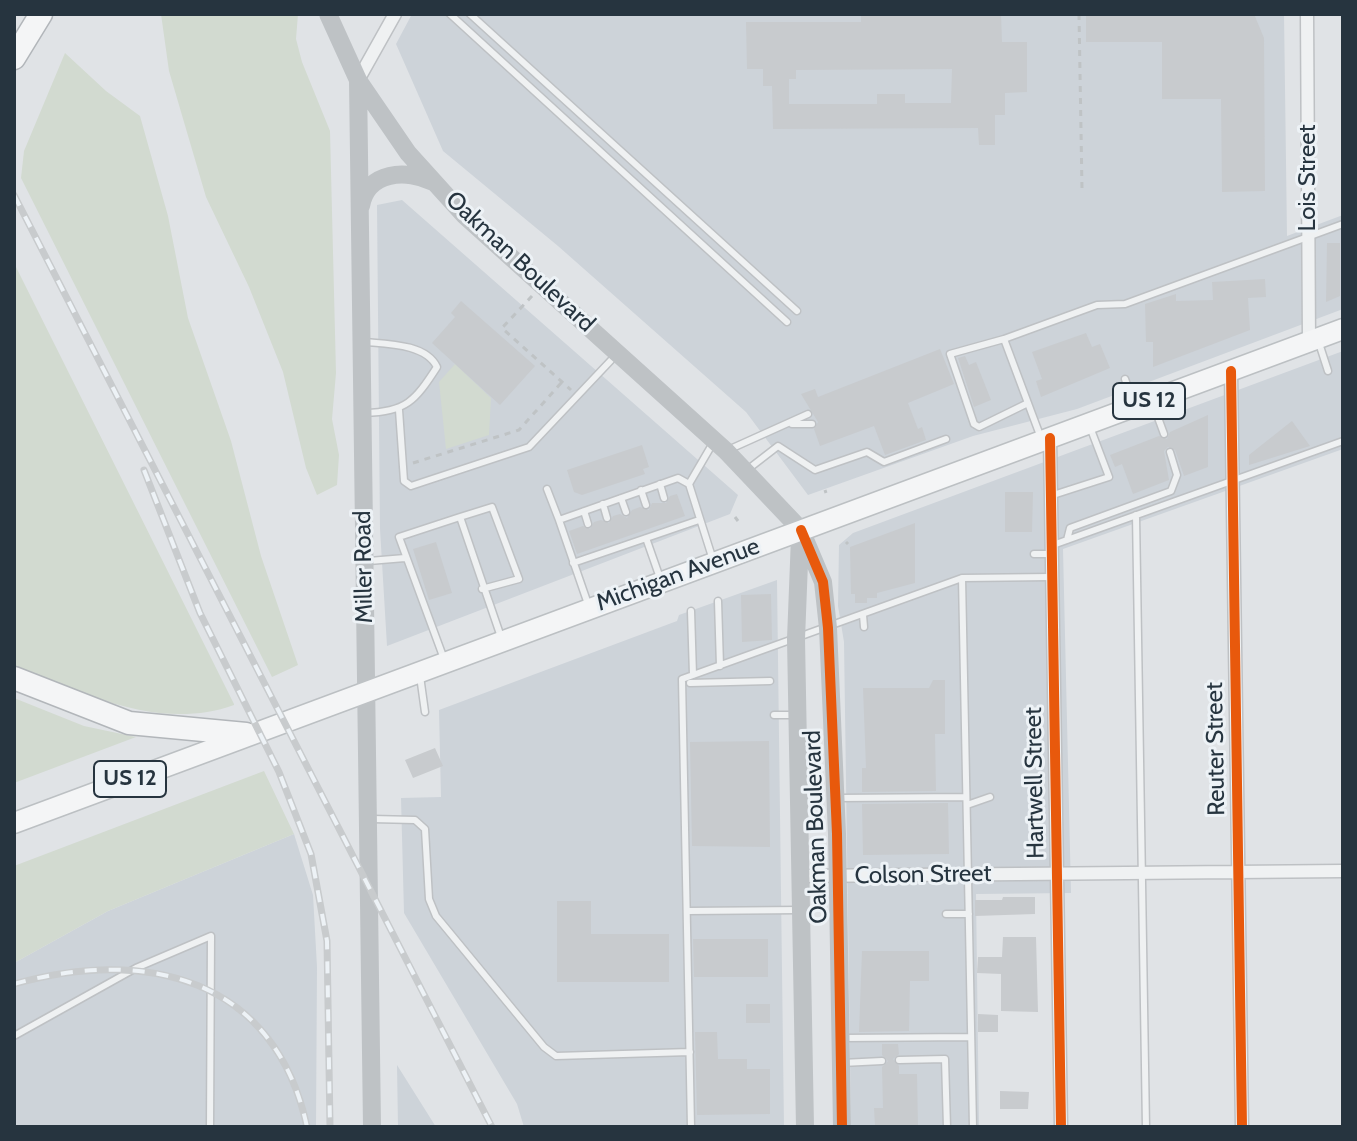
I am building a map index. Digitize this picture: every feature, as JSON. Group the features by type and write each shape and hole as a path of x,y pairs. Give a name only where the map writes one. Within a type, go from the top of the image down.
{"highway":[{"path":"14,58 41,14"},
{"path":"14,678 129,723 246,734"}],"main road":[{"name":"Michigan Avenue","path":"14,823 246,734 1343,329"}],"street":[{"name":"Miller Road","path":"328,14 358,80 372,1127"},
{"path":"358,80 395,14"},
{"name":"Lois Street","path":"1307,14 1313,340"},
{"name":"Oakman Boulevard","path":"358,80 408,153 464,215 720,446 801,530 823,582 828,628 836,798 842,1127"},
{"path":"359,220 363,196 376,182 390,175 406,173 436,183"},
{"name":"Reuter Street","path":"1231,371 1242,1127"},
{"name":"Hartwell Street","path":"1046,440 1050,496 1061,1127"},
{"name":"Oakman Boulevard","path":"801,530 796,639 802,832 800,910 805,1127"},
{"path":"802,832 819,844 837,834"},
{"name":"Colson Street","path":"801,876 1343,871"}],"lane":[{"path":"450,14 787,322"},
{"path":"470,14 797,311"},
{"path":"1028,403 984,426 974,424 950,354 1004,339 1097,305 1125,304 1343,224"},
{"path":"1004,339 1028,403 1046,440"},
{"path":"1313,340 1328,371"},
{"path":"360,342 410,347 433,359 437,367 399,410 361,413"},
{"path":"399,410 404,481 411,486 529,447 618,353"},
{"path":"1125,379 1164,434"},
{"path":"689,484 720,446 789,424 808,414"},
{"path":"1050,496 1109,477 1089,423"},
{"path":"789,424 812,424"},
{"path":"746,472 778,446 815,470 867,452 884,462 946,439"},
{"path":"1034,554 1343,441"},
{"path":"1067,540 1070,528 1171,491 1177,475 1170,452"},
{"path":"559,520 678,478 689,484 714,562"},
{"path":"660,484 664,498"},
{"path":"547,489 590,608"},
{"path":"641,490 646,505"},
{"path":"621,498 626,512"},
{"path":"603,504 607,518"},
{"path":"445,661 399,537 492,507 519,579 482,589"},
{"path":"584,511 588,524"},
{"path":"1136,515 1146,1127"},
{"path":"460,517 482,589 502,640"},
{"path":"573,563 616,544 646,538 654,531 699,520"},
{"path":"646,538 661,582"},
{"path":"364,561 405,558"},
{"path":"691,1127 686,717 682,679 962,578 1018,581 1051,577"},
{"path":"962,578 973,1127"},
{"path":"718,601 720,666"},
{"path":"691,611 693,675"},
{"path":"863,615 864,627"},
{"path":"419,671 425,712"},
{"path":"690,683 770,681"},
{"path":"774,715 799,715"},
{"path":"836,798 966,801 990,797"},
{"path":"368,819 415,820 425,829 429,899 436,916 544,1047 556,1056 690,1052"},
{"path":"688,911 800,910"},
{"path":"946,914 969,914"},
{"path":"14,1036 136,968 211,936 210,1127"},
{"path":"841,1037 971,1037"},
{"path":"899,1060 945,1059 947,1127"},
{"path":"841,1063 882,1061"}],"path":[{"path":"1079,14 1082,189"},
{"path":"525,302 502,328 573,392"},
{"path":"420,462 519,430 562,382"}],"shaded area":[{"path":"161,14 298,14 296,39 302,62 330,131 336,373 332,419 339,455 337,485 317,495 306,468 283,372 249,287 206,197 169,71"},
{"path":"412,14 1284,14 1287,236 1343,215 1343,309 1077,409 973,436 808,495 746,412 558,246 443,151 396,44"},
{"path":"65,53 106,91 140,116 168,216 188,318 231,441 261,556 298,665 272,677 21,178 24,151"},
{"path":"402,200 738,495 730,514 387,646 380,529 377,205"},
{"path":"14,263 234,705 206,712 150,712 94,697 14,666"},
{"path":"1343,351 1343,449 1063,549 1071,893 976,894 979,1127 851,1127 844,642 838,606 839,545 853,533"},
{"path":"455,364 491,398 489,435 446,449 439,382"},
{"path":"777,580 784,1127 524,1127 517,1104 404,913 401,798 441,797 439,710 677,621 679,615"},
{"path":"14,698 84,726 136,737 14,783"},
{"path":"264,771 294,834 108,911 14,963 14,866"},
{"path":"294,834 313,895 317,967 316,1127 14,1127 14,963 108,911"},
{"path":"397,1065 436,1127 398,1127"}],"building":[{"path":"861,14 1001,14 1002,42 1027,42 1027,92 1005,93 1005,115 995,115 995,145 979,145 978,128 773,129 772,86 763,86 763,69 747,69 746,22 861,22","holes":["952,69 951,103 905,103 905,94 877,94 877,104 789,104 789,79 796,79 796,70"]},
{"path":"1086,14 1254,14 1264,38 1265,191 1222,192 1221,99 1162,99 1162,42 1086,42"},
{"path":"1327,243 1340,243 1340,296 1326,302"},
{"path":"1265,279 1266,297 1248,298 1250,330 1153,367 1153,342 1146,342 1145,304 1176,294 1176,301 1213,300 1212,282"},
{"path":"461,301 535,366 500,405 432,343 455,317 451,313"},
{"path":"1086,333 1092,347 1100,344 1110,368 1041,397 1036,381 1042,379 1032,352"},
{"path":"940,349 954,384 908,403 926,440 885,455 874,426 820,446 814,429 818,422 801,394 815,389 818,397"},
{"path":"965,356 969,365 976,362 991,400 974,407 958,358"},
{"path":"1208,415 1208,467 1184,476 1175,450 1168,447 1164,451 1169,480 1133,494 1122,464 1115,467 1110,455 1159,436 1167,439 1170,432"},
{"path":"1292,421 1310,446 1249,465 1249,455"},
{"path":"642,445 649,467 643,469 645,474 582,495 574,492 567,470"},
{"path":"1005,492 1033,492 1032,532 1005,532"},
{"path":"677,494 685,516 577,554 569,531 583,526 590,529 594,522 601,520 609,523 613,516 620,514 627,518 632,510 640,507 649,510 652,503 666,503 670,496"},
{"path":"915,523 915,583 877,593 877,598 867,598 867,603 855,603 855,594 851,594 850,547"},
{"path":"436,542 452,593 429,600 413,549"},
{"path":"771,594 772,640 742,642 741,595"},
{"path":"933,680 945,680 945,734 935,734 936,791 862,792 862,768 866,768 863,688 929,688"},
{"path":"769,741 770,847 692,846 690,742"},
{"path":"435,748 443,766 413,778 405,760"},
{"path":"948,803 949,854 863,855 862,804"},
{"path":"1003,897 1035,897 1035,914 975,916 975,900 1002,900"},
{"path":"557,901 591,901 591,934 669,934 669,982 557,982"},
{"path":"1003,937 1036,937 1038,1012 1001,1011 1001,974 977,973 978,957 1002,957"},
{"path":"693,939 768,939 768,977 694,977"},
{"path":"862,951 929,951 929,981 910,981 909,1031 859,1032"},
{"path":"746,1004 770,1004 770,1023 746,1023"},
{"path":"978,1014 998,1015 998,1032 978,1032"},
{"path":"695,1032 717,1032 718,1059 747,1059 747,1069 770,1069 770,1114 697,1115"},
{"path":"882,1044 898,1044 899,1054 893,1059 899,1066 899,1074 917,1074 918,1127 875,1126 874,1108 883,1108 882,1067 888,1061 882,1055"},
{"path":"1000,1091 1029,1092 1028,1109 1000,1109"}],"railway":[{"path":"14,195 492,1127"},
{"path":"144,470 200,613 279,772 311,854 327,941 330,1127"},
{"path":"14,984 63,973 111,970 156,973 198,985 235,1006 266,1036 291,1076 307,1127"}],"cycle path":[{"path":"1231,371 1242,1127"},
{"path":"1050,438 1061,1127"},
{"path":"801,530 823,582 828,628 837,834 842,1127"}]}
